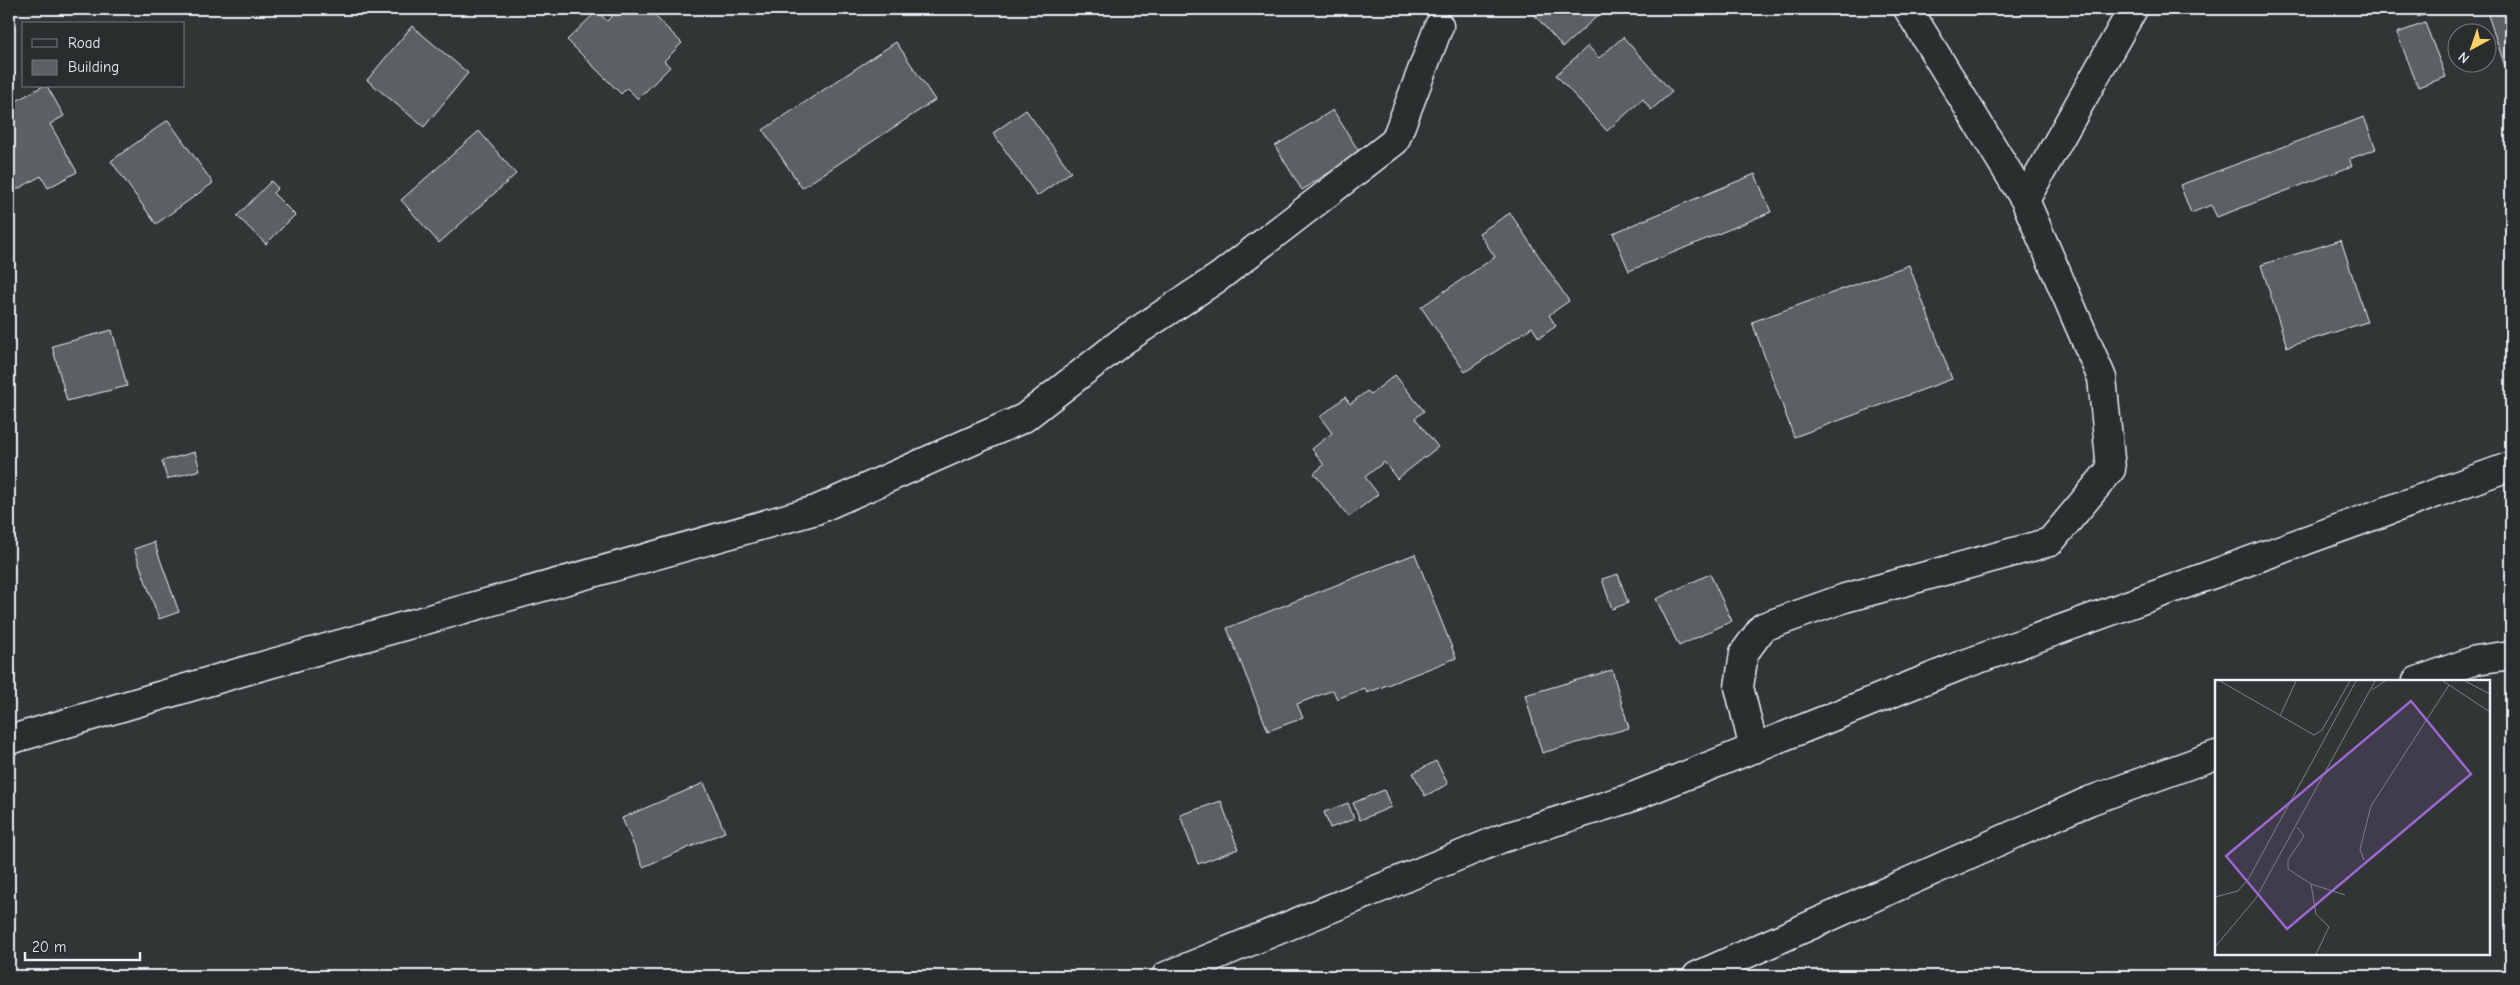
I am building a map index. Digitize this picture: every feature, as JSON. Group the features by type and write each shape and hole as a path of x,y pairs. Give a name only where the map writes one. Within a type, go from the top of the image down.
{"street":[{"path":"1754,749 1739,687 1744,653 1763,627 1845,598 2050,542 2111,469 2102,378 2025,200 1908,9"},
{"path":"2025,200 2133,9"},
{"path":"9,740 248,670 816,510 1024,418 1124,340 1220,278 1395,141 1439,26"},
{"path":"1166,976 1500,840 1627,799 1962,665 2511,466"},
{"path":"2420,680 2476,660 2511,655"},
{"path":"1697,976 2090,801 2215,755"}],"building":[{"path":"619,9 648,9 682,43 664,61 670,67 638,99 627,88 621,94 567,40 597,11 607,21"},
{"path":"1529,9 1605,9 1563,47"},
{"path":"2415,9 2441,9 2418,17"},
{"path":"2486,9 2511,9 2511,84 2498,45 2498,22 2490,22"},
{"path":"2425,23 2446,77 2418,87 2397,33"},
{"path":"412,26 468,73 424,127 367,80"},
{"path":"1623,37 1672,92 1651,110 1643,99 1607,131 1556,75 1588,46 1599,58"},
{"path":"896,42 935,100 802,188 763,130"},
{"path":"39,88 48,88 64,116 50,124 77,172 48,188 41,176 9,194 9,105"},
{"path":"1026,110 1071,172 1037,196 993,133"},
{"path":"1333,110 1360,153 1302,190 1275,146"},
{"path":"2364,117 2376,149 2349,159 2352,166 2217,217 2211,205 2191,213 2180,185"},
{"path":"168,120 213,183 156,224 111,161"},
{"path":"479,131 516,174 439,243 401,200"},
{"path":"1755,174 1771,212 1629,271 1613,233"},
{"path":"271,181 278,188 273,193 295,215 266,244 237,216"},
{"path":"1510,213 1569,301 1549,315 1556,326 1539,338 1532,327 1465,372 1421,307 1495,257 1479,233"},
{"path":"2341,240 2367,322 2287,347 2261,265"},
{"path":"1909,265 1952,379 1794,437 1752,322"},
{"path":"112,330 127,386 67,401 52,346"},
{"path":"1395,375 1424,411 1415,418 1438,447 1397,479 1384,462 1365,477 1378,494 1349,517 1314,473 1324,465 1312,449 1332,433 1320,417 1345,397 1350,404 1367,391 1371,394"},
{"path":"195,452 200,470 167,479 162,461"},
{"path":"154,542 179,612 159,619 134,549"},
{"path":"1415,554 1456,658 1367,693 1365,688 1337,699 1333,690 1297,704 1303,718 1268,731 1227,628"},
{"path":"1618,574 1628,603 1612,609 1602,579"},
{"path":"1710,574 1732,621 1679,646 1656,599"},
{"path":"1612,670 1629,728 1542,753 1525,695"},
{"path":"1436,761 1448,784 1425,796 1413,773"},
{"path":"704,783 725,832 643,867 622,818"},
{"path":"1384,790 1391,807 1360,820 1353,803"},
{"path":"1221,801 1238,849 1198,864 1180,815"},
{"path":"1348,803 1354,819 1330,828 1324,812"}]}
